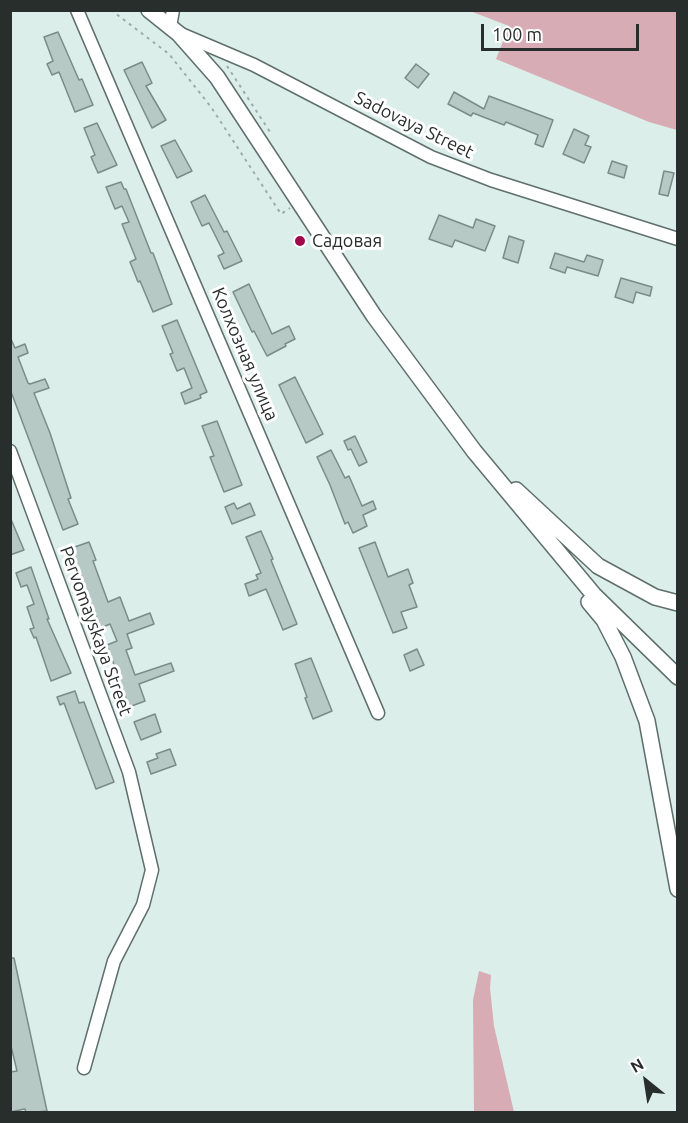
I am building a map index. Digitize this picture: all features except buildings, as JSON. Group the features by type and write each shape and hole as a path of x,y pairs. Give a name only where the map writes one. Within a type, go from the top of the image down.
{"main road":[{"path":"149,10 174,30 217,77 375,316 534,531 604,620 623,657 647,721 678,889"},
{"path":"474,451 598,566 655,597 678,603"},
{"path":"502,487 594,595 678,677"}],"street":[{"name":"Колхозная улица","path":"77,10 378,713"},
{"path":"172,10 174,30"},
{"name":"Sadovaya Street","path":"174,30 254,65 431,157 491,180 678,239"},
{"name":"Pervomayskaya Street","path":"10,451 129,772 152,870 143,905 114,961 84,1068"}],"path":[{"path":"111,10 169,54 211,107 280,214"}],"shaded area":[{"path":"470,11 677,11 677,130 649,122 496,59 509,26"},
{"path":"479,971 491,975 494,1026 514,1112 474,1112 473,1000"}],"place":[{"name":"Садовая","path":"300,241"}]}
